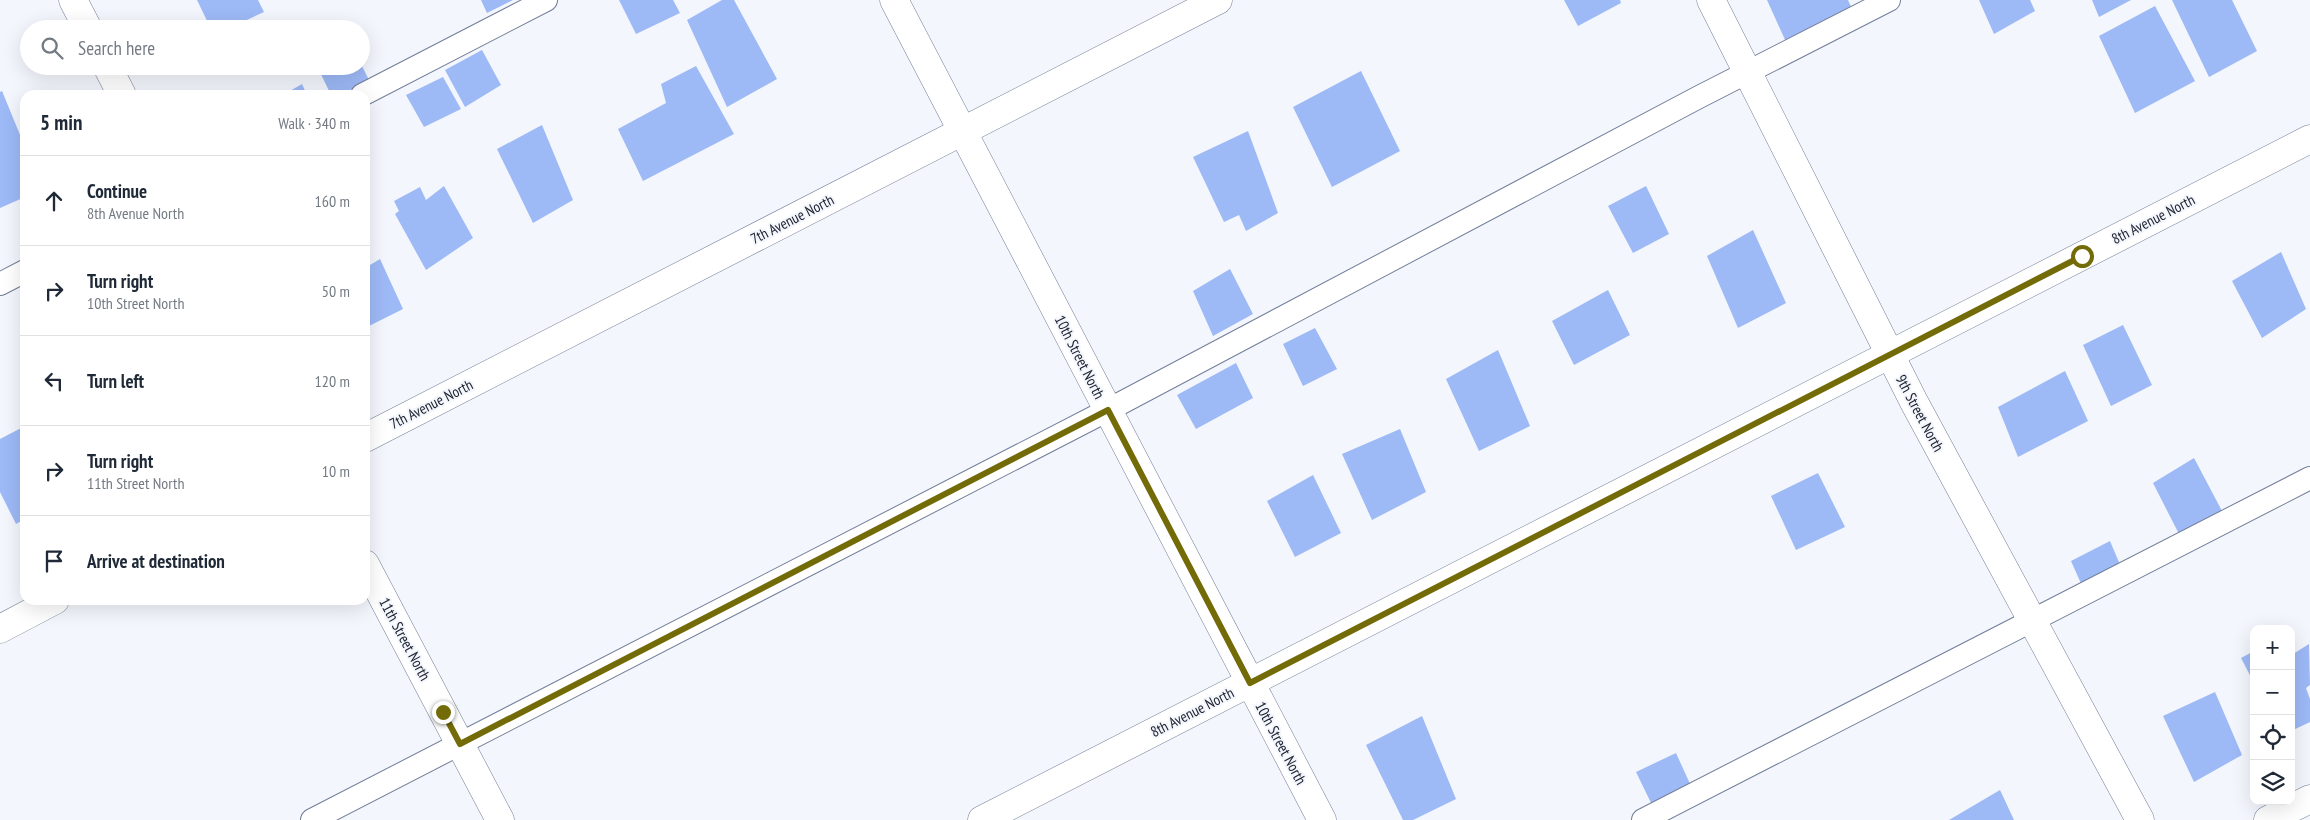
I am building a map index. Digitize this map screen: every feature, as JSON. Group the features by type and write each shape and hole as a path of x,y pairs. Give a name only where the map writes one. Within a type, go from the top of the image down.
{"street":[{"path":"73,0 83,20"},
{"name":"10th Street North","path":"894,0 1322,820"},
{"name":"7th Avenue North","path":"370,435 1218,0"},
{"name":"9th Street North","path":"1711,0 1889,355 2140,820"},
{"path":"112,75 119,90"},
{"name":"8th Avenue North","path":"982,820 2310,139"},
{"name":"11th Street North","path":"370,573 500,820"},
{"path":"0,629 46,605"},
{"path":"2268,820 2310,799"}],"lane":[{"path":"370,91 546,0"},
{"path":"312,820 1108,410 1748,72 1889,0"},
{"path":"0,284 20,274"},
{"path":"1643,820 2310,478"}],"building":[{"path":"197,0 258,0 264,12 247,20 207,20"},
{"path":"481,0 513,0 487,13"},
{"path":"619,0 673,0 680,13 636,34"},
{"path":"722,0 734,0 777,79 727,107 687,20"},
{"path":"1564,0 1620,0 1621,3 1578,26"},
{"path":"1767,0 1848,0 1853,11 1786,42"},
{"path":"1979,0 2030,0 2035,11 1994,34"},
{"path":"2092,0 2131,0 2099,17"},
{"path":"2172,0 2232,0 2257,51 2209,77"},
{"path":"2155,6 2195,81 2135,113 2099,36"},
{"path":"482,50 501,85 465,107 445,70"},
{"path":"696,66 734,134 643,181 618,129 666,103 661,84"},
{"path":"1361,71 1400,151 1332,187 1293,107"},
{"path":"321,75 366,75 369,80 350,90 329,90"},
{"path":"443,77 461,109 424,127 406,95"},
{"path":"302,84 305,90 292,90"},
{"path":"2,91 20,135 20,199 0,208 0,92"},
{"path":"542,125 573,200 533,223 497,149"},
{"path":"1248,131 1278,213 1246,231 1239,215 1224,222 1193,157"},
{"path":"444,186 473,238 426,270 395,214 399,211 394,201 420,187 426,200"},
{"path":"1646,186 1669,234 1633,253 1608,206"},
{"path":"1753,230 1786,303 1738,328 1707,256"},
{"path":"2281,252 2306,309 2262,338 2232,281"},
{"path":"380,259 403,309 370,326 370,265"},
{"path":"1230,269 1253,314 1213,336 1193,291"},
{"path":"1608,290 1630,335 1574,365 1552,321"},
{"path":"2123,325 2152,385 2111,406 2083,345"},
{"path":"1315,328 1337,369 1303,386 1283,344"},
{"path":"1498,350 1530,426 1479,451 1446,379"},
{"path":"1236,363 1253,398 1196,429 1177,395"},
{"path":"2065,371 2088,421 2018,457 1998,407"},
{"path":"20,429 20,522 16,524 0,492 0,439"},
{"path":"1400,429 1426,492 1372,520 1342,454"},
{"path":"2194,458 2222,511 2179,534 2153,483"},
{"path":"1818,473 1845,527 1796,550 1771,496"},
{"path":"1313,475 1341,533 1295,557 1267,501"},
{"path":"2110,541 2121,567 2083,588 2071,561"},
{"path":"2309,644 2310,685 2306,688 2310,699 2310,722 2295,729 2295,670 2295,653"},
{"path":"2250,653 2250,675 2241,658"},
{"path":"2215,692 2242,755 2194,782 2163,716"},
{"path":"1422,716 1456,799 1413,820 1403,820 1366,745"},
{"path":"1676,753 1691,786 1653,807 1636,772"},
{"path":"2000,790 2014,820 1949,820"}],"route":[{"path":"443,712 460,744 1108,410 1250,683 2082,256"}]}
